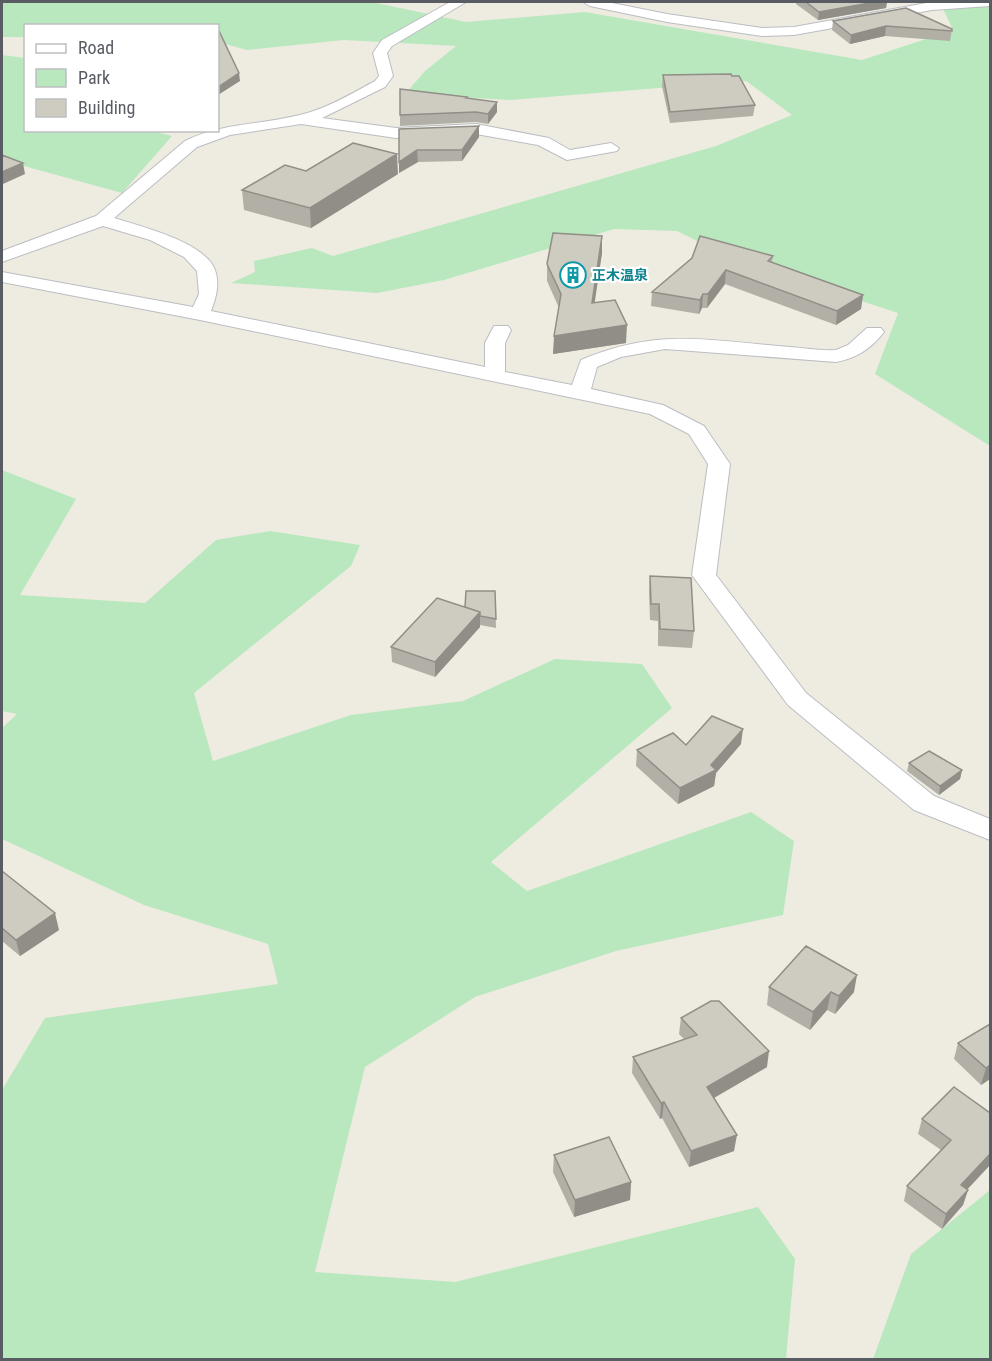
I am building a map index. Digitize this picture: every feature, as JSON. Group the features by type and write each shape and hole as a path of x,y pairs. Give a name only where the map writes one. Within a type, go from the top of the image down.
{"street":[{"path":"303,120 380,84 386,76 380,53 387,42 459,2"},
{"path":"590,2 667,18 762,32 794,31 932,6 990,2"},
{"path":"219,132 303,120 396,133 476,129 526,136 543,141 567,155 611,148"},
{"path":"2,257 102,220 191,144 204,136 218,132"},
{"path":"102,220 156,236 190,253 206,270 208,294 200,314"},
{"path":"2,277 200,314 656,409 697,430 719,464 704,574 798,699 924,803 990,830"},
{"path":"495,376 495,343 501,330"},
{"path":"579,394 588,364 611,352 646,344 688,342 782,352 841,355 863,344 874,332"}],"green space":[{"path":"2,2 372,2 466,22 585,12 862,60 953,30 943,9 990,6 990,446 875,374 898,313 733,259 677,231 614,229 444,280 377,293 231,283 255,272 254,261 312,248 333,256 716,146 792,115 746,81 510,100 405,94 425,71 456,46 344,40 247,50 219,42 219,24 24,24 24,37 2,37"},
{"path":"2,55 24,58 24,132 156,132 172,136 122,193 2,160"},
{"path":"2,470 76,499 20,595 145,603 216,540 270,531 360,545 351,566 194,693 213,761 351,715 463,701 555,659 642,664 672,708 491,862 527,891 751,812 794,841 783,915 616,951 475,997 365,1067 315,1272 455,1282 758,1207 795,1259 786,1359 2,1359 2,1090 45,1018 278,984 268,944 144,905 2,839 2,728 17,714 2,711"},
{"path":"990,1190 990,1359 873,1359 911,1254"}],"building":[{"path":"806,2 875,2 819,12"},
{"path":"906,8 952,31 886,26 851,35 833,21"},
{"path":"219,31 239,73 219,86"},
{"path":"731,74 739,76 755,105 670,112 663,75"},
{"path":"400,89 497,102 488,114 476,112 400,115"},
{"path":"479,126 462,150 417,150 399,162 399,129"},
{"path":"353,143 397,154 310,208 242,190 285,165 306,171"},
{"path":"2,155 23,163 2,172"},
{"path":"553,233 602,236 592,303 615,300 627,325 554,336 561,294 547,264"},
{"path":"700,236 773,256 768,261 863,295 837,311 726,270 708,294 703,294 700,300 652,292 692,258"},
{"path":"650,576 691,578 694,631 660,629 659,604 651,604"},
{"path":"466,591 495,591 496,619 480,616 480,612 465,607"},
{"path":"437,598 480,612 435,662 391,647"},
{"path":"712,716 743,729 711,765 716,770 680,788 637,750 673,733 686,745"},
{"path":"929,751 962,770 940,786 909,763"},
{"path":"2,871 55,913 16,940 2,928"},
{"path":"806,946 857,975 839,996 831,992 813,1012 769,987"},
{"path":"711,1001 719,1001 769,1051 707,1087 737,1135 691,1151 664,1102 661,1103 633,1057 697,1035 681,1018"},
{"path":"990,1024 990,1065 986,1068 958,1043"},
{"path":"954,1087 990,1113 990,1154 961,1185 968,1190 946,1214 907,1186 951,1140 922,1119"},
{"path":"609,1137 631,1182 575,1200 554,1155"}],"place":[{"name":"正木温泉","path":"573,275"}]}
